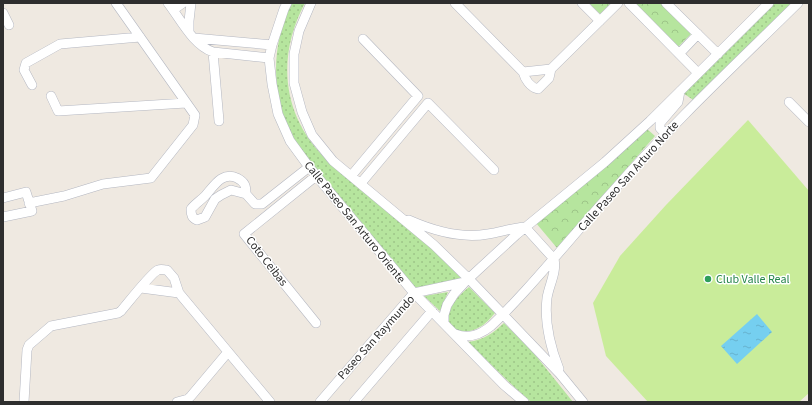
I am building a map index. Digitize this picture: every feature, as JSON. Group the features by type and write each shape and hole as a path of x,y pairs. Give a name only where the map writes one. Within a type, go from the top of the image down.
{"street":[{"path":"30,203 64,196 103,184 151,178 193,125 195,115 116,3"},
{"path":"183,3 170,6 191,34 205,49 213,52 269,58"},
{"path":"191,34 192,3"},
{"name":"Calle Paseo San Arturo Oriente","path":"287,3 269,58 278,114 290,141 316,176 414,293 504,385 524,402"},
{"name":"Calle Paseo San Arturo Oriente","path":"311,3 299,31 295,48 294,82 302,112 312,135 333,161 434,245 467,281 503,314 560,374 583,402"},
{"path":"454,3 523,72 525,79 533,87 538,88 549,78 551,69 618,3"},
{"path":"582,3 600,21"},
{"path":"629,3 698,73"},
{"path":"666,3 718,54"},
{"name":"Calle Paseo San Arturo Norte","path":"444,323 444,315 447,305 454,294 467,281 525,227 605,162 680,91 769,3"},
{"name":"Calle Paseo San Arturo Norte","path":"455,334 463,337 472,336 491,326 554,259 613,190 665,133 798,3"},
{"path":"3,13 9,25"},
{"path":"191,34 272,45"},
{"path":"679,54 698,34"},
{"path":"32,85 24,70 26,63 60,44 140,37"},
{"path":"351,176 418,96 363,39"},
{"path":"213,52 219,121"},
{"path":"523,72 551,69"},
{"path":"665,133 660,128 660,123 678,102 680,91"},
{"path":"51,96 58,112 186,103"},
{"path":"789,102 809,122"},
{"path":"361,183 428,103 494,170"},
{"path":"246,194 246,186 243,182 231,176 226,176 220,179 191,209 191,215 197,220 205,217 215,199 227,192 235,190 246,194 255,204 262,204 309,167"},
{"name":"Coto Ceibas","path":"316,176 244,234 316,323"},
{"path":"3,198 26,192 32,211 3,217"},
{"name":"Calle Paseo San Arturo Oriente","path":"401,216 429,228 456,234 487,234 525,227"},
{"path":"525,227 554,259"},
{"name":"Calle Paseo San Arturo Oriente","path":"554,259 554,272 547,298 546,321 549,342 560,374"},
{"path":"24,402 26,350 29,345 51,326 118,313 153,273 160,269 168,270 174,278 179,293 270,402"},
{"name":"Paseo San Raymundo","path":"320,402 414,293 467,281"},
{"path":"141,288 179,293"},
{"path":"354,402 432,311"},
{"path":"177,402 188,399 228,352"}],"green space":[{"path":"292,3 305,3 296,23 290,44 287,65 288,86 300,125 312,143 327,160 413,232 462,279 415,288 312,163 293,137 285,121 280,105 276,70 280,35"},
{"path":"589,3 611,3 600,14"},
{"path":"635,3 660,3 691,34 678,47"},
{"path":"774,3 795,3 696,102 683,93"},
{"name":"Club Valle Real","path":"748,120 809,191 809,393 799,402 648,402 606,356 593,303 620,256 666,205"},
{"path":"646,128 655,136 557,248 536,223"},
{"path":"469,287 495,313 480,327 467,331 457,330 450,324 449,314 455,302"},
{"path":"448,292 440,311 424,296"},
{"path":"504,323 532,351 573,402 531,402 468,342 479,340 488,336"}],"water":[{"path":"757,314 772,332 737,364 721,346"}],"place":[{"name":"Club Valle Real","path":"708,279"}]}
